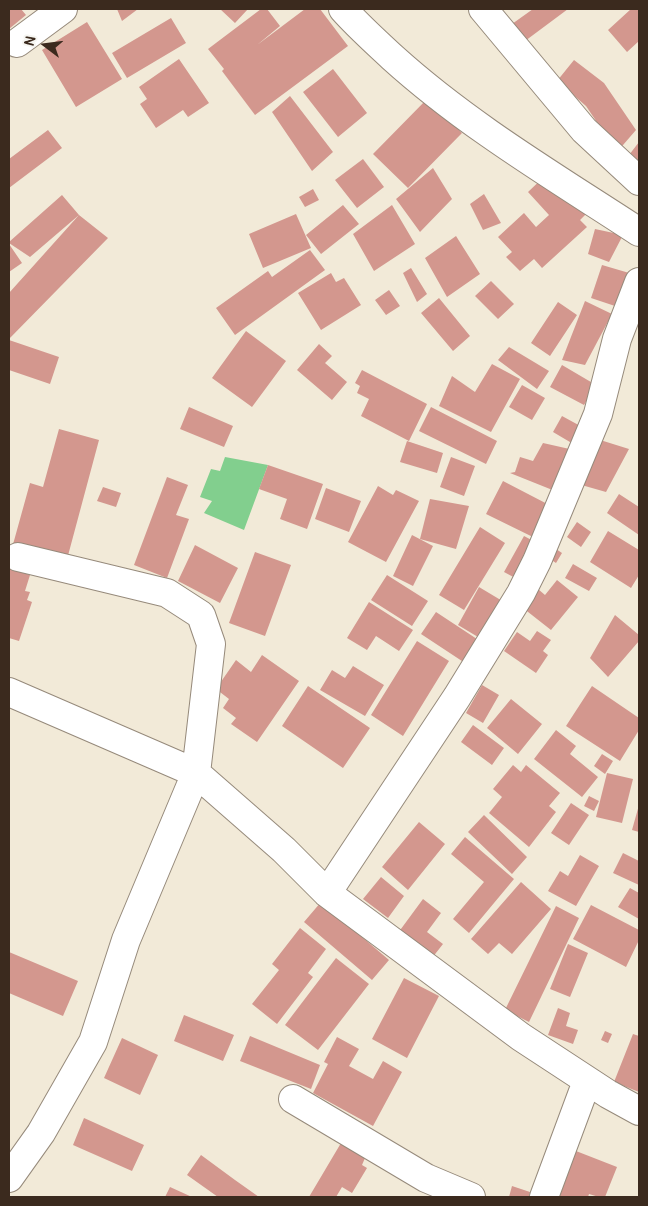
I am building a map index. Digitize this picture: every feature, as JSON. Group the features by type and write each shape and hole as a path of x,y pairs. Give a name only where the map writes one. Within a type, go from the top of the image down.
{"street":[{"path":"17,43 63,9"},
{"path":"343,9 355,24 418,80 492,136 639,232"},
{"path":"483,9 584,130 639,182"},
{"path":"327,893 457,697 521,593 544,544 598,414 617,339 639,282"},
{"path":"9,1178 42,1133 93,1042 126,940 196,773 211,644 201,615 167,593 18,558"},
{"path":"9,692 196,773 284,850 327,893 521,1038 639,1112"},
{"path":"544,1197 587,1081"},
{"path":"293,1099 426,1178 471,1197"}],"green space":[{"path":"225,457 268,465 244,530 204,513 212,501 200,497 211,469 220,471"}],"building":[{"path":"9,9 21,9 26,15 9,29"},
{"path":"117,9 138,9 122,21"},
{"path":"220,9 248,9 235,23"},
{"path":"261,9 267,9 280,26 257,45 305,9 320,9 348,46 255,115 208,49"},
{"path":"533,9 568,9 525,41 512,24"},
{"path":"631,9 639,9 639,41 627,52 608,30"},
{"path":"171,18 186,43 127,78 112,53"},
{"path":"87,22 122,79 76,107 42,50"},
{"path":"179,59 209,103 188,117 183,110 156,128 140,104 147,99 139,87"},
{"path":"574,60 604,83 636,130 617,152 586,106 557,81"},
{"path":"333,69 367,113 338,137 303,92"},
{"path":"290,96 333,152 312,171 272,112"},
{"path":"427,99 462,133 408,188 373,154"},
{"path":"48,130 62,148 9,188 9,159"},
{"path":"639,142 639,170 626,159"},
{"path":"363,159 384,187 357,208 335,180"},
{"path":"433,168 452,199 420,232 396,199"},
{"path":"548,173 586,214 580,220 587,227 542,268 534,259 520,271 506,257 512,252 498,237 524,213 536,227 549,215 528,192"},
{"path":"313,189 319,200 305,207 299,197"},
{"path":"484,194 501,223 483,230 470,204"},
{"path":"62,195 79,215 30,257 9,243 9,242"},
{"path":"343,205 359,224 321,254 306,235"},
{"path":"392,205 415,244 374,271 353,234"},
{"path":"296,214 311,248 263,268 249,234"},
{"path":"79,215 108,238 9,339 9,293"},
{"path":"595,229 623,235 609,262 588,254"},
{"path":"456,236 480,274 447,297 425,258"},
{"path":"9,244 22,263 9,272"},
{"path":"310,250 325,270 235,335 216,308 268,271 272,277"},
{"path":"602,265 636,275 621,308 591,298"},
{"path":"411,268 427,294 417,302 403,273"},
{"path":"331,273 336,282 344,278 361,305 321,330 298,293"},
{"path":"491,281 514,304 498,319 475,296"},
{"path":"389,290 400,306 386,315 375,300"},
{"path":"439,298 470,336 453,351 421,313"},
{"path":"585,301 612,314 585,365 562,360"},
{"path":"558,302 577,315 550,356 531,343"},
{"path":"246,331 286,361 252,407 212,378"},
{"path":"9,340 59,357 50,384 9,370"},
{"path":"319,344 332,356 325,363 347,382 332,400 297,370"},
{"path":"509,347 549,371 537,389 498,360"},
{"path":"492,364 520,379 491,432 439,406 452,376 475,392"},
{"path":"562,365 596,385 584,405 550,387"},
{"path":"362,370 427,404 409,441 361,416 369,399 357,393 360,386 355,383"},
{"path":"522,385 545,398 532,420 509,407"},
{"path":"189,407 233,426 224,447 180,429"},
{"path":"431,407 497,441 486,464 419,431"},
{"path":"562,416 584,428 575,445 553,432"},
{"path":"59,429 99,440 66,563 12,548 30,483 43,487"},
{"path":"597,439 629,449 606,492 578,484"},
{"path":"407,441 443,453 437,473 400,462"},
{"path":"543,443 574,450 555,491 510,473 515,472 520,457 533,461"},
{"path":"451,457 475,466 464,496 440,487"},
{"path":"268,465 323,484 307,529 280,519 287,499 259,489"},
{"path":"167,477 188,485 176,515 189,519 167,578 134,565"},
{"path":"503,481 555,508 539,540 486,514"},
{"path":"378,486 393,495 396,490 419,501 386,562 348,542"},
{"path":"103,487 121,493 116,507 97,501"},
{"path":"326,488 361,501 349,532 315,519"},
{"path":"619,494 639,507 639,535 607,513"},
{"path":"430,499 469,506 456,549 420,539"},
{"path":"577,522 591,532 581,547 567,537"},
{"path":"480,527 505,543 464,610 439,595"},
{"path":"608,531 639,550 639,575 631,588 590,562"},
{"path":"412,535 433,546 413,586 393,576"},
{"path":"524,536 539,544 519,580 504,572"},
{"path":"195,545 238,568 220,603 178,581"},
{"path":"550,545 562,553 556,563 544,555"},
{"path":"255,552 291,565 265,636 229,623"},
{"path":"573,564 597,578 589,591 565,578"},
{"path":"9,568 30,575 25,591 30,592 27,600 32,602 19,641 9,638"},
{"path":"387,575 428,601 412,626 371,600"},
{"path":"557,580 578,597 551,630 523,608 538,589 545,595"},
{"path":"479,587 509,605 478,637 458,625"},
{"path":"369,602 413,630 399,651 376,636 367,650 347,638"},
{"path":"436,612 483,643 468,665 421,634"},
{"path":"615,615 639,635 639,641 608,677 590,658"},
{"path":"537,631 551,640 543,651 548,655 536,673 504,651 517,632 530,641"},
{"path":"417,641 449,661 403,736 371,715"},
{"path":"262,655 299,681 257,742 231,724 236,718 223,708 229,699 216,689 236,660 251,672"},
{"path":"353,666 384,685 365,716 320,690 332,670 345,678"},
{"path":"482,685 499,695 483,723 466,713"},
{"path":"308,686 370,728 343,768 282,726"},
{"path":"592,686 639,718 639,730 620,761 566,726"},
{"path":"511,699 542,724 518,754 487,728"},
{"path":"473,725 504,748 492,765 461,742"},
{"path":"556,730 576,746 570,754 598,777 582,797 534,759"},
{"path":"602,754 613,761 605,774 594,766"},
{"path":"513,765 521,772 526,765 560,793 549,806 556,812 529,847 489,813 502,797 493,789"},
{"path":"607,773 633,779 622,823 596,817"},
{"path":"589,796 599,801 594,811 584,806"},
{"path":"571,803 589,815 569,845 551,833"},
{"path":"639,805 639,832 632,830"},
{"path":"484,815 527,857 512,874 468,832"},
{"path":"419,822 445,844 408,890 382,867"},
{"path":"465,837 514,879 469,933 453,919 484,882 451,854"},
{"path":"623,853 639,861 639,885 613,873"},
{"path":"580,855 599,866 576,906 548,891 560,871 568,876"},
{"path":"381,877 404,896 388,918 363,899"},
{"path":"521,882 551,909 512,954 499,943 488,954 471,939"},
{"path":"630,888 639,893 639,919 618,907"},
{"path":"423,899 441,913 427,932 443,944 432,958 398,933"},
{"path":"321,902 389,960 372,980 304,922"},
{"path":"591,905 639,930 639,940 626,967 573,939"},
{"path":"556,906 579,918 529,1022 505,1010"},
{"path":"300,928 326,949 308,973 313,977 277,1024 252,1004 279,970 272,964"},
{"path":"568,944 588,953 570,997 550,989"},
{"path":"9,952 78,981 63,1016 9,993"},
{"path":"336,958 369,984 318,1050 285,1025"},
{"path":"404,978 439,996 407,1058 372,1039"},
{"path":"558,1008 570,1013 566,1026 578,1030 573,1044 548,1035"},
{"path":"184,1015 234,1035 223,1061 174,1041"},
{"path":"605,1031 612,1034 608,1043 601,1040"},
{"path":"633,1034 639,1036 639,1092 614,1082"},
{"path":"250,1036 320,1065 311,1089 240,1061"},
{"path":"337,1037 359,1049 349,1066 373,1079 383,1061 402,1072 373,1126 313,1093 328,1064 324,1062"},
{"path":"122,1038 158,1055 140,1095 104,1078"},
{"path":"84,1118 144,1145 132,1171 73,1145"},
{"path":"341,1143 365,1158 362,1165 367,1168 352,1193 342,1187 336,1197 309,1197"},
{"path":"576,1151 617,1167 605,1197 589,1194 588,1197 559,1197"},
{"path":"201,1155 259,1197 218,1197 187,1175"},
{"path":"512,1186 530,1192 529,1197 509,1197"},
{"path":"170,1187 192,1197 165,1197"}]}
